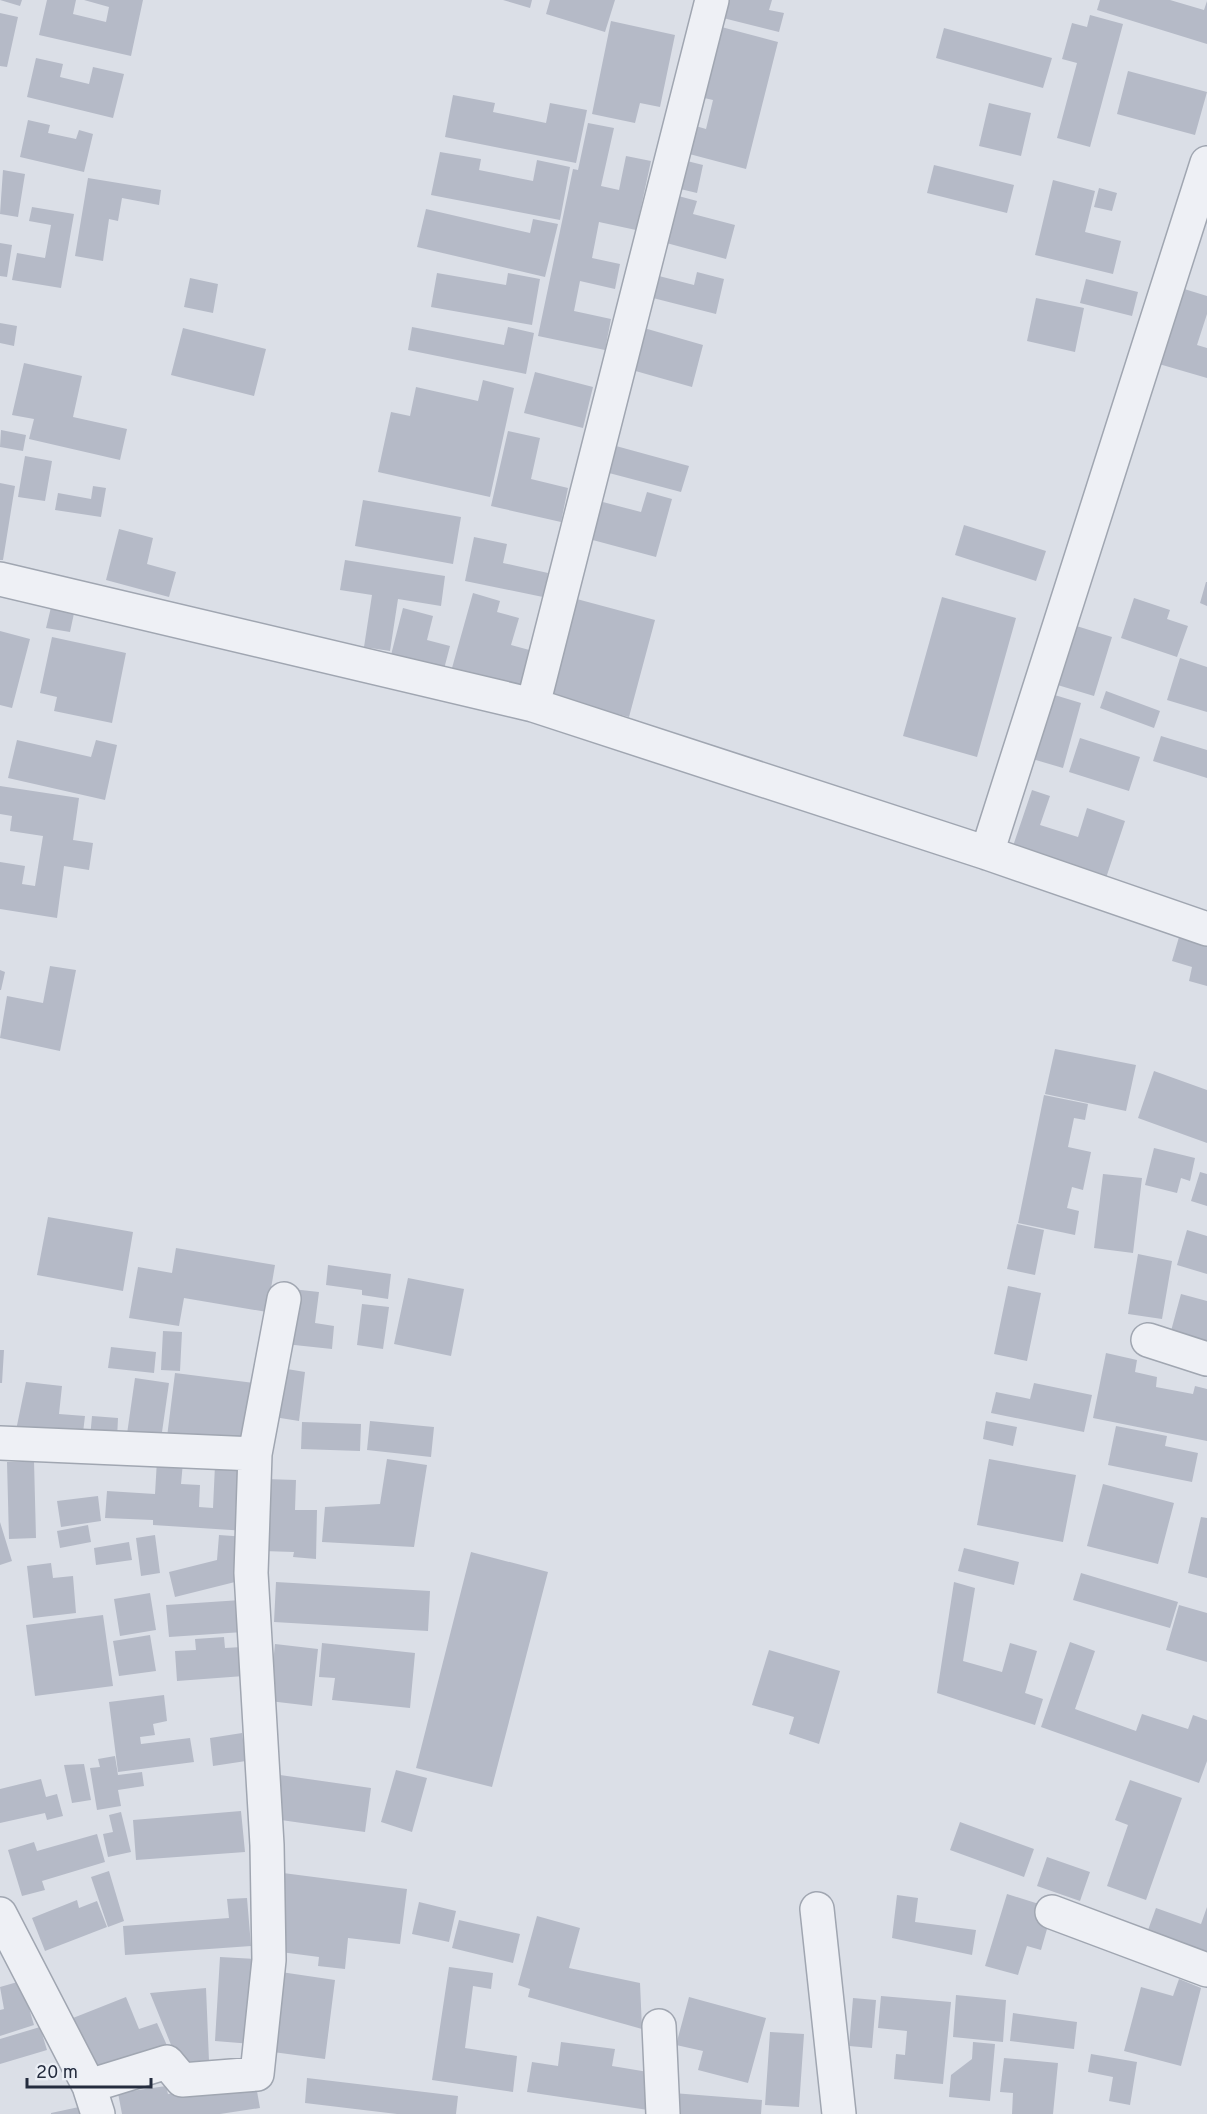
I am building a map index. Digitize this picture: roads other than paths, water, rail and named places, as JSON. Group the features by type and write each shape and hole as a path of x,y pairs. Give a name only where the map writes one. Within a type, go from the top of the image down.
{"street":[{"path":"533,705 712,0"},
{"path":"987,853 1207,163"},
{"path":"0,579 533,705 987,853 1207,929"},
{"path":"0,1914 94,2100 167,2062 182,2080 257,2074 269,1960 267,1845 251,1573 255,1455 284,1299"},
{"path":"1148,1340 1207,1359"},
{"path":"0,1443 255,1455"},
{"path":"817,1909 839,2114"},
{"path":"1052,1912 1207,1970"},
{"path":"659,2026 663,2114"}]}
